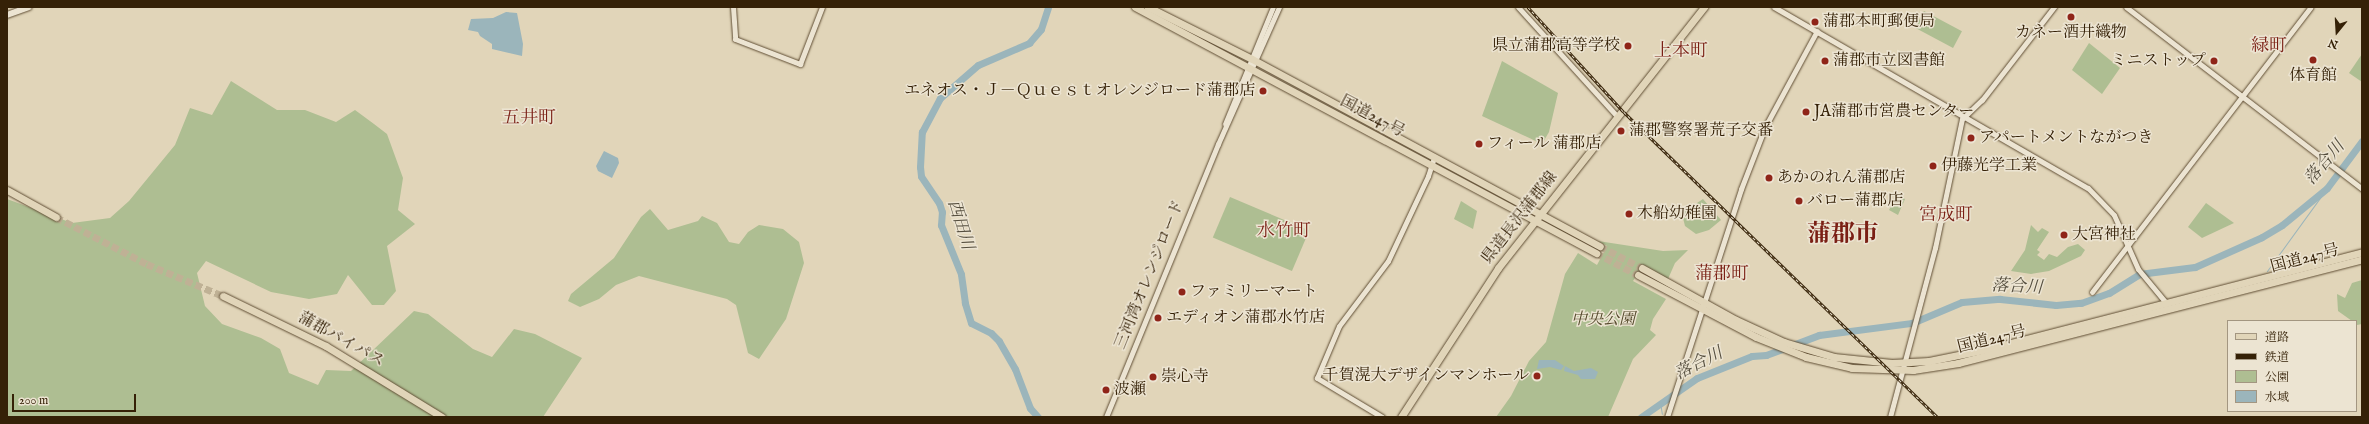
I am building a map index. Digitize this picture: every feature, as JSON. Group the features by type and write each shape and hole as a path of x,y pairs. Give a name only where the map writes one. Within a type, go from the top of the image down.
{"main road":[{"path":"7,15 29,7"},
{"name":"国道247号","path":"1135,7 1251,67 1536,220 1598,250 1541,214 1254,60 1148,7"},
{"name":"県道長沢蒲郡線","path":"1401,417 1498,268 1704,7"},
{"path":"7,190 55,218 7,193"},
{"name":"国道247号","path":"2362,252 1951,357 1892,363 1853,360 1800,348 1784,342 1705,301 1640,272 1702,309 1792,352 1817,360 1852,368 1903,370 1958,363 2362,258"},
{"name":"蒲郡バイパス","path":"437,417 326,350 222,297 326,346 442,417"}],"street":[{"path":"733,7 735,39 800,64 822,7"},
{"name":"三河湾オレンジロード","path":"1254,60 1273,7"},
{"name":"三河湾オレンジロード","path":"1106,417 1218,144 1254,60 1279,7"},
{"path":"1518,7 1617,116"},
{"path":"1774,7 1966,116 2088,188 2114,215 2138,269 2145,280 2171,308"},
{"path":"1890,417 1936,248 1959,127 1966,116 1985,96 2054,7"},
{"path":"2126,7 2244,96 2362,189"},
{"path":"2092,292 2311,7"},
{"path":"1667,417 1741,189 1765,127 1817,31"},
{"path":"1382,417 1317,378 1339,326 1388,262 1432,165 1434,157"}],"green space":[{"path":"1924,11 1962,31 1953,48 1915,28"},
{"path":"2089,43 2120,68 2102,94 2072,70"},
{"path":"2362,54 2362,82 2349,73"},
{"path":"1502,61 1558,93 1549,132 1542,144 1482,116"},
{"path":"231,81 277,110 305,110 336,122 355,110 387,134 403,178 398,210 415,224 387,246 396,291 384,305 372,305 348,275 337,294 309,299 271,292 206,261 197,273 205,306 222,324 261,338 280,349 289,373 318,385 326,370 351,371 414,311 428,314 473,349 492,357 514,329 535,334 582,358 543,417 7,417 7,199 72,223 110,218 129,201 175,145 190,108 212,115"},
{"path":"1897,195 1905,199 1898,215 1889,210"},
{"path":"1230,197 1309,231 1292,271 1213,238"},
{"path":"1703,199 1721,220 1709,230 1696,234 1685,226 1683,218 1685,211"},
{"path":"1461,201 1477,211 1473,229 1454,219"},
{"path":"2206,203 2234,223 2202,238 2188,227"},
{"path":"650,209 668,230 698,221 702,216 717,223 729,242 739,244 748,232 759,225 783,229 799,242 804,263 786,319 759,359 748,353 736,305 727,299 639,276 616,285 599,299 580,307 568,301 571,294 614,258 641,217"},
{"path":"2031,225 2038,232 2042,228 2049,232 2037,250 2040,252 2037,255 2044,260 2049,254 2057,257 2068,247 2078,244 2085,250 2081,256 2049,271 2031,274 2011,271 2025,250"},
{"name":"中央公園","path":"1598,241 1663,251 1688,250 1675,263 1668,279 1643,265 1633,281 1666,299 1653,319 1650,330 1656,335 1633,359 1608,417 1496,417 1511,396 1529,361 1546,342 1565,274 1578,253 1597,265 1607,246"},
{"path":"2362,280 2362,324 2357,325 2357,320 2351,320 2338,311 2337,294 2345,298 2352,283"}],"water":[{"path":"506,12 517,13 523,44 522,56 492,49 492,44 480,36 478,32 468,30 471,19 493,18"},
{"path":"604,151 618,158 619,163 612,178 598,171 596,166"},
{"path":"1539,360 1555,360 1564,366 1561,370 1550,367 1537,369"},
{"path":"1565,366 1574,371 1591,368 1598,372 1595,379 1581,379 1578,375 1564,371"}],"waterway":[{"name":"西田川","path":"1038,417 1030,408 1015,369 999,341 991,333 971,323 965,303 961,274 941,225 942,212 939,203 921,176 920,167 922,132 940,98 978,65 1029,43 1041,29 1048,7"},
{"name":"落合川","path":"1641,417 1697,378 1752,356 1766,355 1819,335 1912,323 1962,302 2000,299 2056,305 2081,303 2109,293 2139,274 2195,267 2262,237 2282,225 2327,188 2362,141"},
{"path":"2267,271 2327,188"},
{"path":"1660,402 1662,414"}],"tunnel":[{"path":"56,217 147,264 223,296"},
{"path":"1600,246 1642,268"},
{"path":"1596,253 1638,275"}],"railway":[{"path":"1528,7 1624,112 1938,417"}],"place":[{"name":"カネー酒井織物","path":"2071,17"},
{"name":"蒲郡本町郵便局","path":"1815,22"},
{"name":"県立蒲郡高等学校","path":"1628,46"},
{"name":"体育館","path":"2313,60"},
{"name":"蒲郡市立図書館","path":"1825,61"},
{"name":"ミニストップ","path":"2214,61"},
{"name":"エネオス・Ｊ－Ｑｕｅｓｔオレンジロード蒲郡店","path":"1263,91"},
{"name":"JA蒲郡市営農センター","path":"1806,112"},
{"name":"蒲郡警察署荒子交番","path":"1621,131"},
{"name":"アパートメントながつき","path":"1971,138"},
{"name":"フィール 蒲郡店","path":"1479,144"},
{"name":"伊藤光学工業","path":"1933,166"},
{"name":"あかのれん蒲郡店","path":"1769,178"},
{"name":"バロー蒲郡店","path":"1799,201"},
{"name":"木船幼稚園","path":"1629,214"},
{"name":"大宮神社","path":"2064,235"},
{"name":"ファミリーマート","path":"1182,292"},
{"name":"エディオン蒲郡水竹店","path":"1158,318"},
{"name":"千賀滉大デザインマンホール","path":"1537,376"},
{"name":"崇心寺","path":"1153,377"},
{"name":"波瀬","path":"1106,390"}],"district":[{"name":"緑町","path":"2269,47"},
{"name":"上本町","path":"1681,52"},
{"name":"五井町","path":"529,119"},
{"name":"宮成町","path":"1946,216"},
{"name":"水竹町","path":"1284,232"},
{"name":"蒲郡市","path":"1843,235"},
{"name":"蒲郡町","path":"1722,275"}]}
